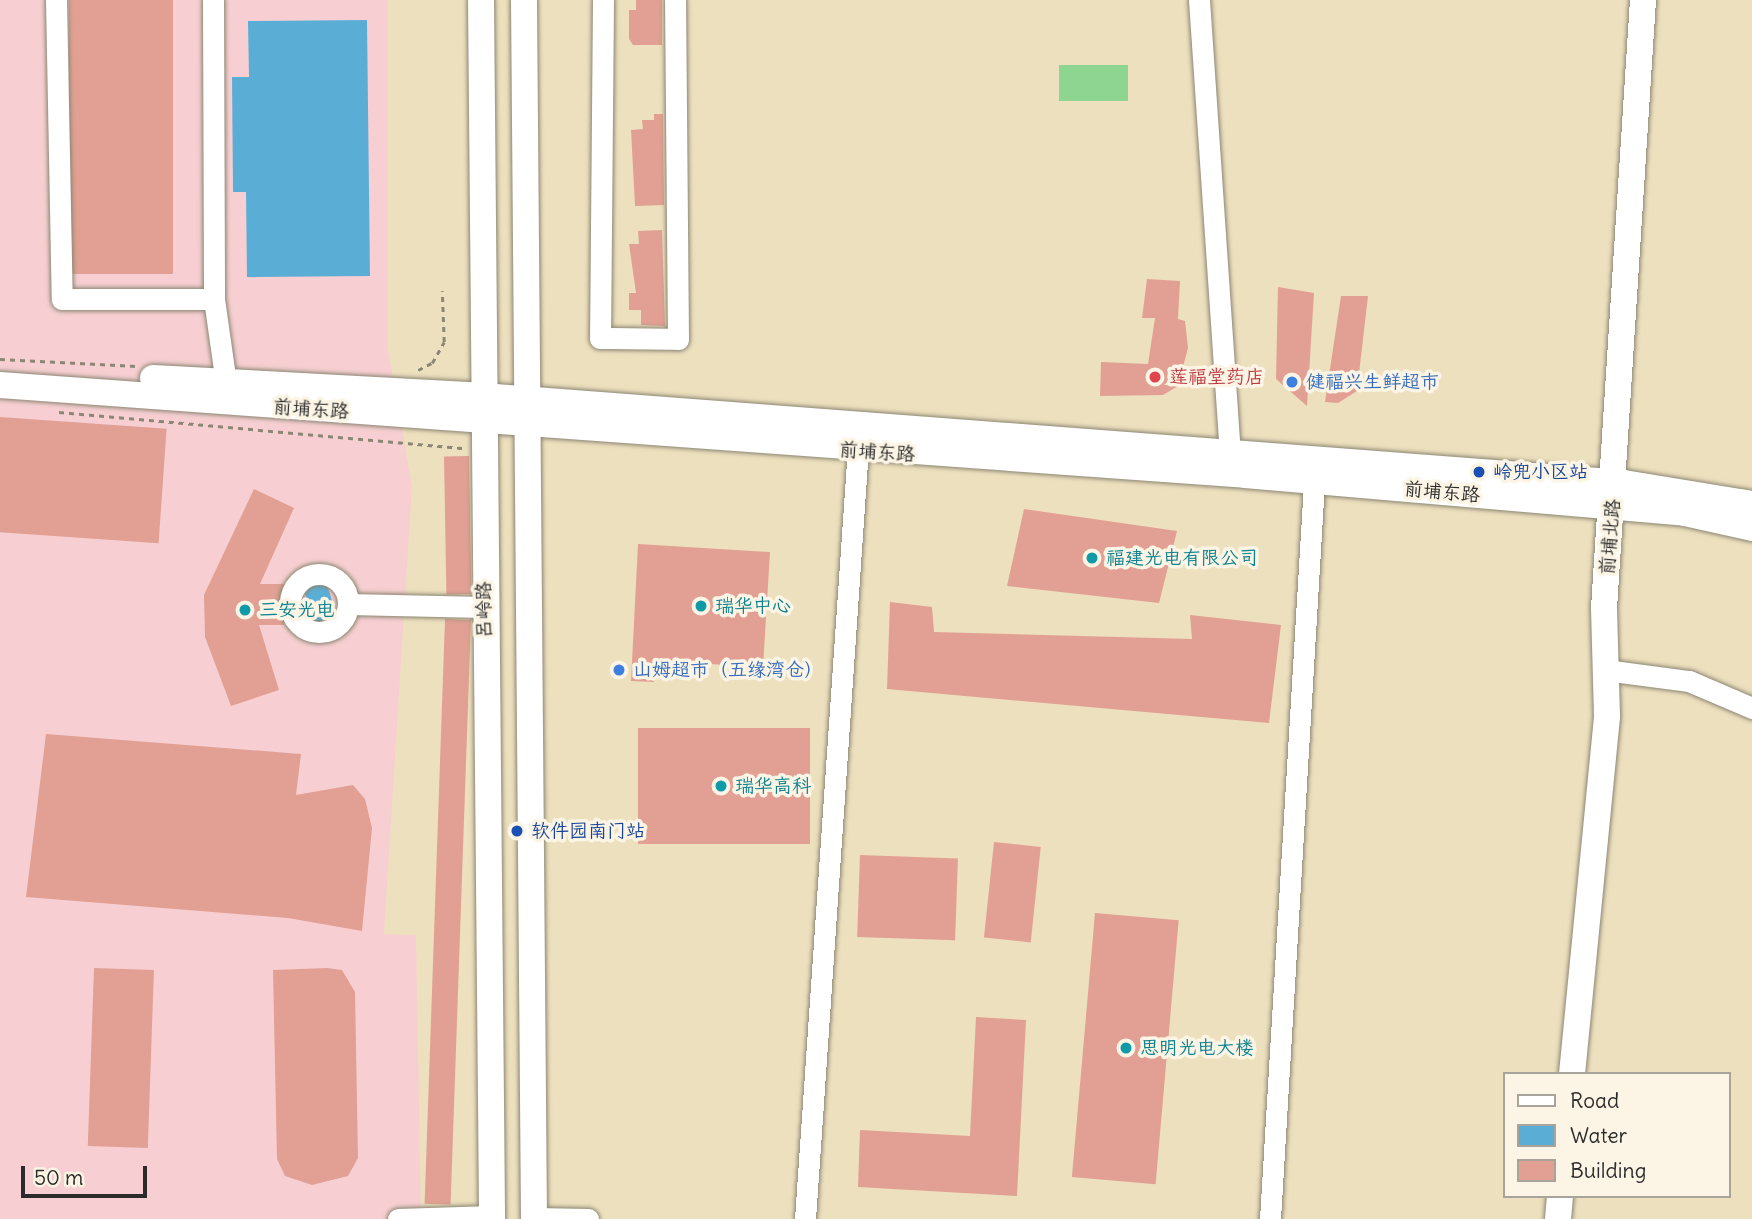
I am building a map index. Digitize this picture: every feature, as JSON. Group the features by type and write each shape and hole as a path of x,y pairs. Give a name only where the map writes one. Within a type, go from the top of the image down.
{"main road":[{"name":"吕岭路","path":"481,0 482,449 492,1217"},
{"path":"524,0 534,1218"},
{"name":"前埔北路","path":"1572,1072 1607,716 1605,670 1613,494 1643,0"},
{"name":"前埔东路","path":"0,368 226,383 483,409"},
{"name":"前埔东路","path":"0,385 483,409 1752,504"},
{"name":"前埔东路","path":"1613,494 1752,528"},
{"path":"1558,1219 1560,1198"}],"street":[{"path":"56,0 62,299 214,299"},
{"path":"213,0 214,299 226,383"},
{"path":"603,0 600,338 678,339 675,0"},
{"path":"1199,0 1231,465"},
{"path":"805,1219 858,439"},
{"path":"1270,1219 1315,471"},
{"path":"348,604 484,607"},
{"path":"1605,670 1689,681 1752,709"},
{"path":"398,1219 492,1217"},
{"path":"534,1218 588,1219"}],"path":[{"path":"54,412 482,449"}],"shaded area":[{"path":"0,0 388,0 388,350 412,486 384,934 416,935 421,1219 0,1219"}],"green space":[{"path":"1059,65 1128,65 1128,101 1059,101"}],"water":[{"path":"367,20 370,276 247,277 246,192 233,192 232,77 249,77 248,21"},
{"path":"315,581 328,588 333,604 328,618 315,624 305,594"}],"building":[{"path":"69,0 173,0 173,274 69,274"},
{"path":"636,0 662,0 662,45 633,45 629,39 629,10 636,10"},
{"path":"654,114 663,114 664,205 635,206 631,130 643,129 642,120 654,120"},
{"path":"662,230 665,326 641,325 641,310 629,310 629,293 636,293 629,244 639,244 638,231"},
{"path":"1147,279 1180,281 1178,319 1185,321 1188,348 1178,386 1163,395 1100,396 1101,362 1148,364 1155,318 1142,318"},
{"path":"1278,287 1314,293 1307,406 1276,379"},
{"path":"1341,296 1368,296 1357,391 1338,403 1325,402"},
{"path":"0,417 167,429 159,543 0,532"},
{"path":"444,456 469,456 471,594 446,594"},
{"name":"三安光电","path":"254,489 294,508 260,584 285,584 284,625 259,625 279,690 231,706 205,637 204,595"},
{"name":"福建光电有限公司","path":"1024,509 1177,531 1159,603 1007,586"},
{"name":"瑞华中心","path":"638,544 770,552 763,667 655,661 654,682 631,681"},
{"path":"890,602 932,607 934,632 1192,639 1190,615 1281,625 1269,723 887,689"},
{"path":"445,619 471,620 451,1205 425,1204"},
{"name":"瑞华高科","path":"638,728 810,728 810,844 638,844"},
{"path":"46,734 301,754 296,795 353,785 365,799 372,828 362,931 288,918 26,897"},
{"path":"994,842 1041,847 1031,942 984,937"},
{"path":"860,855 958,858 955,940 857,937"},
{"name":"思明光电大楼","path":"1095,913 1179,920 1156,1184 1072,1177"},
{"path":"94,968 154,970 148,1148 88,1146"},
{"path":"273,970 342,970 355,992 358,1158 348,1176 312,1185 285,1176 277,1159"},
{"path":"976,1017 1026,1020 1017,1196 858,1187 860,1130 970,1136"}],"place":[{"name":"莲福堂药店","path":"1155,377"},
{"name":"健福兴生鲜超市","path":"1292,382"},
{"name":"岭兜小区站","path":"1479,472"},
{"name":"福建光电有限公司","path":"1092,558"},
{"name":"瑞华中心","path":"701,606"},
{"name":"三安光电","path":"245,610"},
{"name":"山姆超市（五缘湾仓）","path":"619,670"},
{"name":"瑞华高科","path":"721,786"},
{"name":"软件园南门站","path":"517,831"},
{"name":"思明光电大楼","path":"1126,1048"}]}
